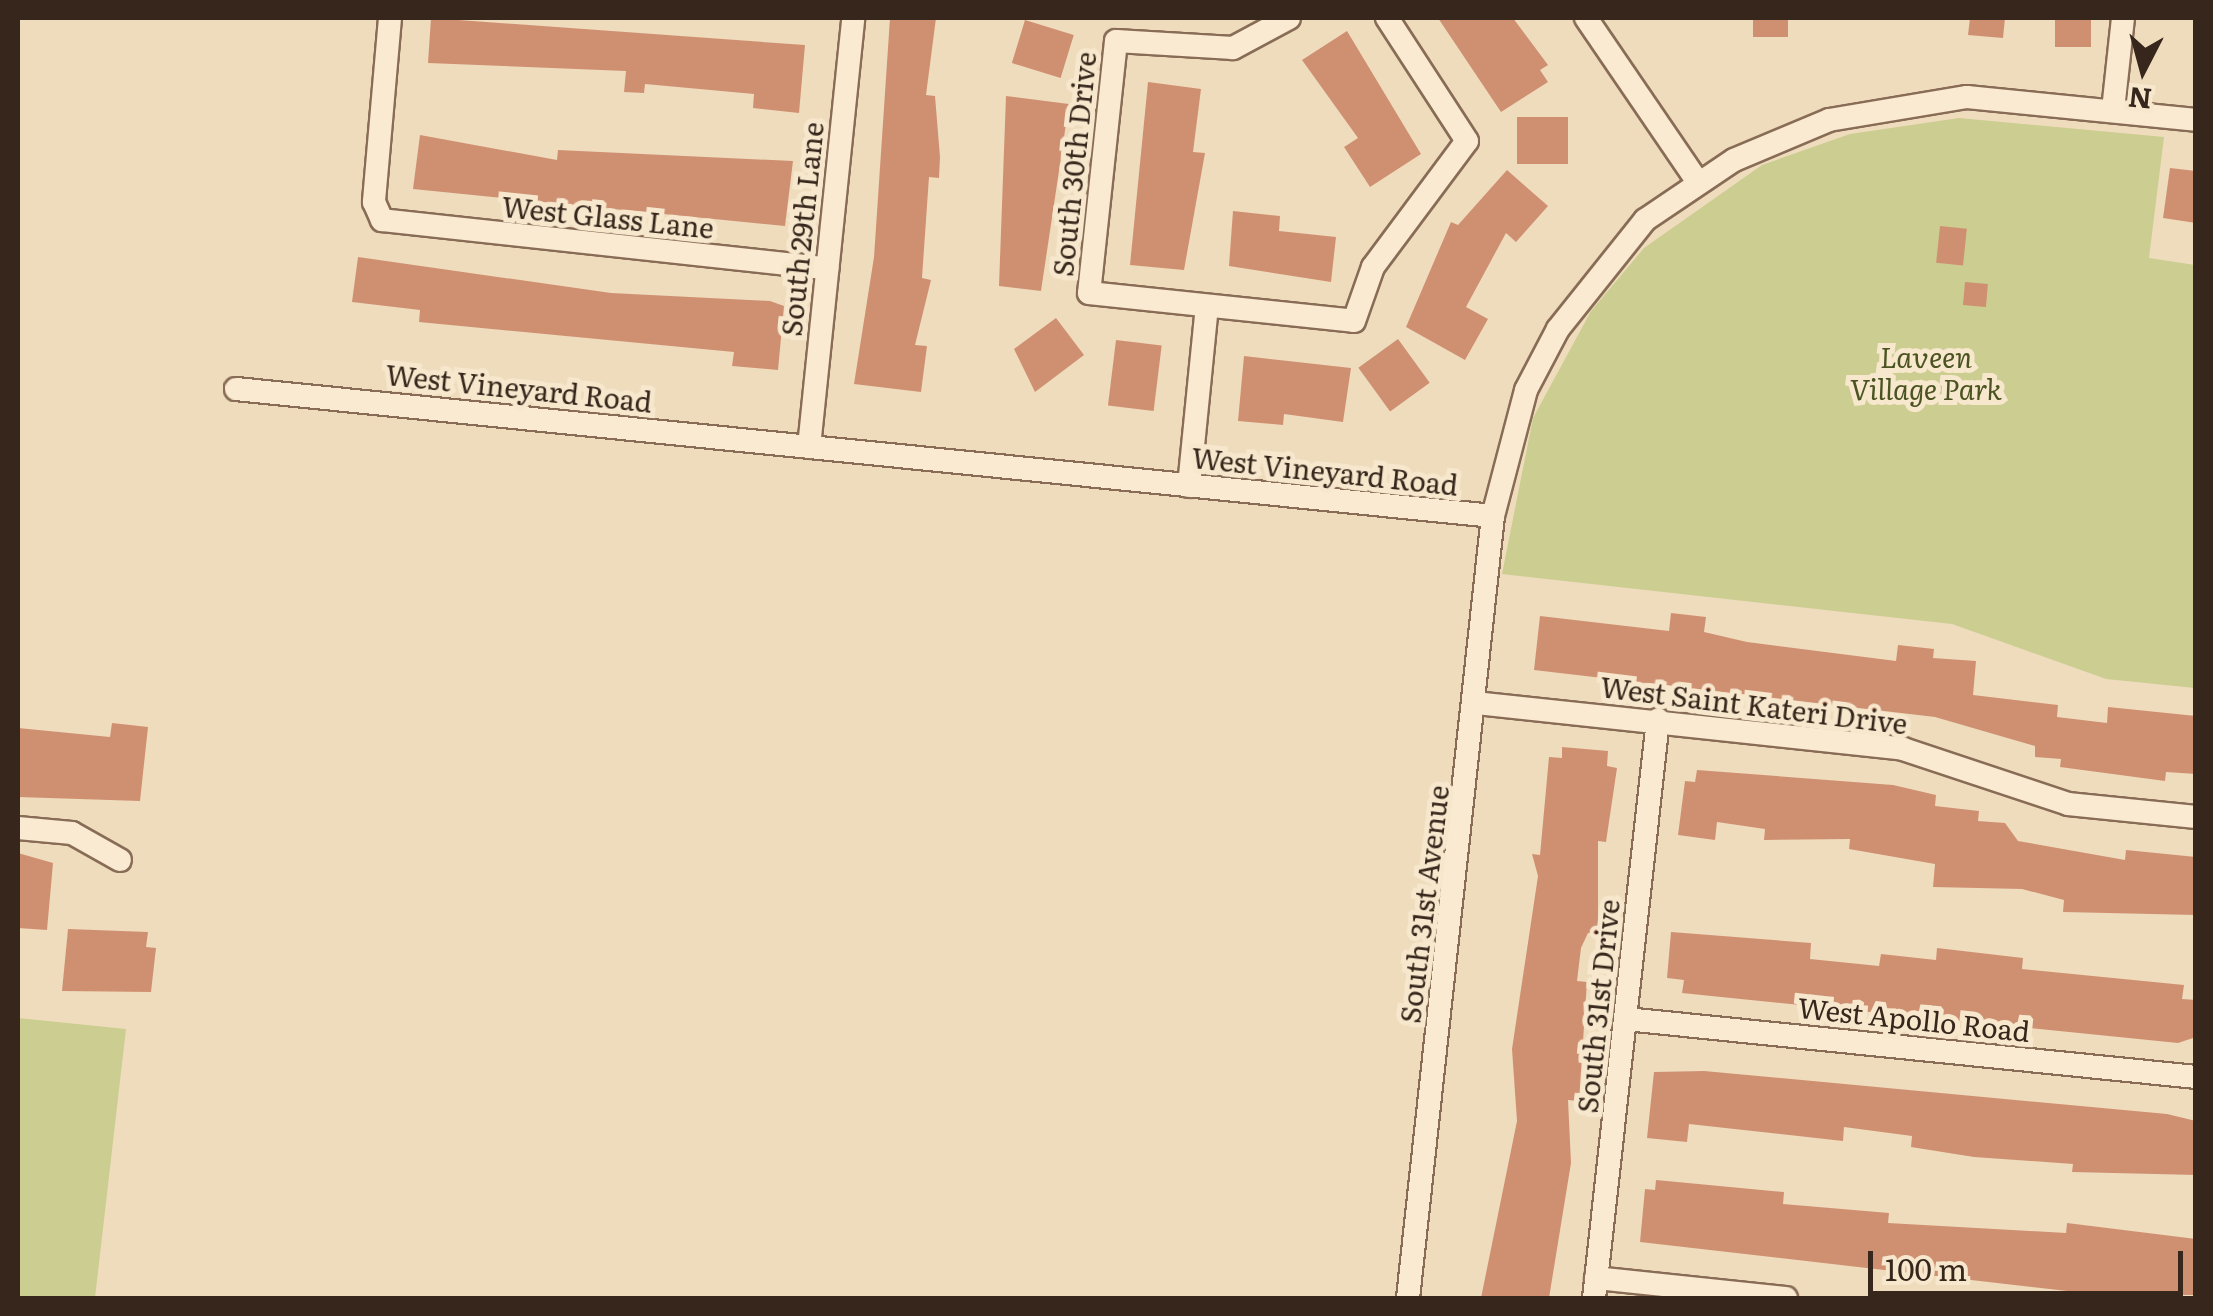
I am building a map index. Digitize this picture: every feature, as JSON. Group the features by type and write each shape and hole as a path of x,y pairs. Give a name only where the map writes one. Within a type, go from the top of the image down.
{"street":[{"name":"West Glass Lane","path":"390,18 374,202 382,220 827,268"},
{"name":"South 29th Lane","path":"809,448 853,18"},
{"name":"South 30th Drive","path":"1207,307 1089,293 1116,41 1233,48 1289,18"},
{"path":"1189,486 1207,307 1354,321 1373,267 1467,141 1387,18"},
{"path":"1586,18 1697,181"},
{"path":"2113,110 2124,18"},
{"name":"West Vineyard Road","path":"236,388 1493,516 1521,406 1558,329 1645,220 1697,181 1773,139 1874,108 1967,97 2196,120"},
{"name":"South 31st Avenue","path":"1408,1298 1476,703 1493,516"},
{"name":"West Saint Kateri Drive","path":"1476,703 1902,749 2068,804 2196,817"},
{"name":"South 31st Drive","path":"1595,1288 1658,720"},
{"path":"18,828 72,834 120,860"},
{"name":"West Apollo Road","path":"1626,1019 2196,1077"},
{"path":"1595,1288 1786,1298"}],"green space":[{"name":"Laveen Village Park","path":"1959,118 2164,137 2149,258 2195,265 2195,688 2106,679 1952,624 1502,574 1533,418 1591,311 1644,248 1762,165 1850,134"},
{"path":"18,1018 126,1029 95,1298 18,1298"}],"building":[{"path":"431,18 805,45 799,113 753,108 754,94 645,84 644,93 624,92 626,71 428,63"},
{"path":"890,18 936,18 926,95 935,96 940,157 939,178 929,177 922,278 931,280 915,345 927,346 921,392 854,384 874,257"},
{"path":"1438,18 1513,18 1548,65 1540,70 1548,82 1501,112"},
{"path":"1753,18 1788,18 1788,37 1753,37"},
{"path":"1970,18 2005,18 2003,38 1968,35"},
{"path":"2055,18 2091,18 2091,47 2055,47"},
{"path":"1025,20 1074,35 1061,78 1012,63"},
{"path":"1347,31 1421,154 1370,187 1344,147 1358,138 1302,60"},
{"path":"1148,82 1201,89 1193,152 1205,153 1184,270 1130,265"},
{"path":"1006,96 1069,104 1041,291 999,286"},
{"path":"1517,117 1568,117 1568,164 1517,164"},
{"path":"420,135 557,160 558,150 793,161 785,226 413,189"},
{"path":"2170,168 2196,171 2196,223 2163,218"},
{"path":"1507,170 1548,206 1516,242 1506,233 1466,307 1488,319 1465,360 1406,327 1451,222 1458,225"},
{"path":"1233,211 1280,216 1279,231 1336,237 1331,282 1229,266"},
{"path":"1940,226 1967,229 1963,266 1936,263"},
{"path":"358,257 611,293 770,301 784,306 778,370 732,366 734,352 419,322 420,310 352,302"},
{"path":"1965,282 1988,284 1986,307 1963,305"},
{"path":"1056,318 1084,355 1035,392 1014,349"},
{"path":"1398,339 1430,383 1390,411 1358,368"},
{"path":"1116,340 1162,346 1154,411 1108,406"},
{"path":"1244,356 1351,368 1343,422 1284,414 1283,425 1238,421"},
{"path":"1671,613 1706,617 1704,632 1747,642 1896,661 1898,645 1934,649 1933,658 1976,661 1973,695 2058,705 2057,717 2107,723 2108,707 2196,716 2196,774 2166,772 2165,781 2060,767 2061,759 2035,757 2035,746 1935,717 1534,670 1540,616 1669,631"},
{"path":"112,723 148,727 140,801 18,797 18,728 110,737"},
{"path":"1562,747 1608,751 1607,766 1617,768 1606,842 1598,841 1598,934 1588,933 1581,948 1577,981 1587,982 1579,1101 1568,1100 1571,1163 1549,1298 1481,1298 1517,1121 1512,1049 1538,876 1532,854 1540,855 1549,757 1562,758"},
{"path":"1697,770 1893,785 1936,795 1935,806 1979,811 1978,821 2005,823 2018,841 2125,860 2126,850 2196,857 2196,915 2063,912 2064,900 2022,889 1933,887 1935,864 1849,849 1850,839 1764,840 1765,829 1717,822 1715,840 1678,835 1685,781 1695,782"},
{"path":"18,853 53,863 47,930 18,928"},
{"path":"68,929 148,932 146,947 156,948 151,992 62,991"},
{"path":"1671,932 1811,943 1810,959 1879,966 1881,954 1936,960 1937,948 2023,958 2022,969 2184,985 2182,999 2196,1000 2196,1037 2178,1043 1682,993 1684,980 1667,978"},
{"path":"1704,1071 2167,1114 2196,1121 2196,1175 2072,1172 2073,1164 1974,1157 1911,1147 1912,1136 1844,1127 1843,1141 1689,1124 1687,1142 1647,1138 1654,1072"},
{"path":"1656,1180 1784,1192 1783,1204 1889,1213 1888,1223 2066,1233 2067,1223 2196,1239 2196,1295 2093,1294 1640,1242 1645,1189 1655,1190"}]}
